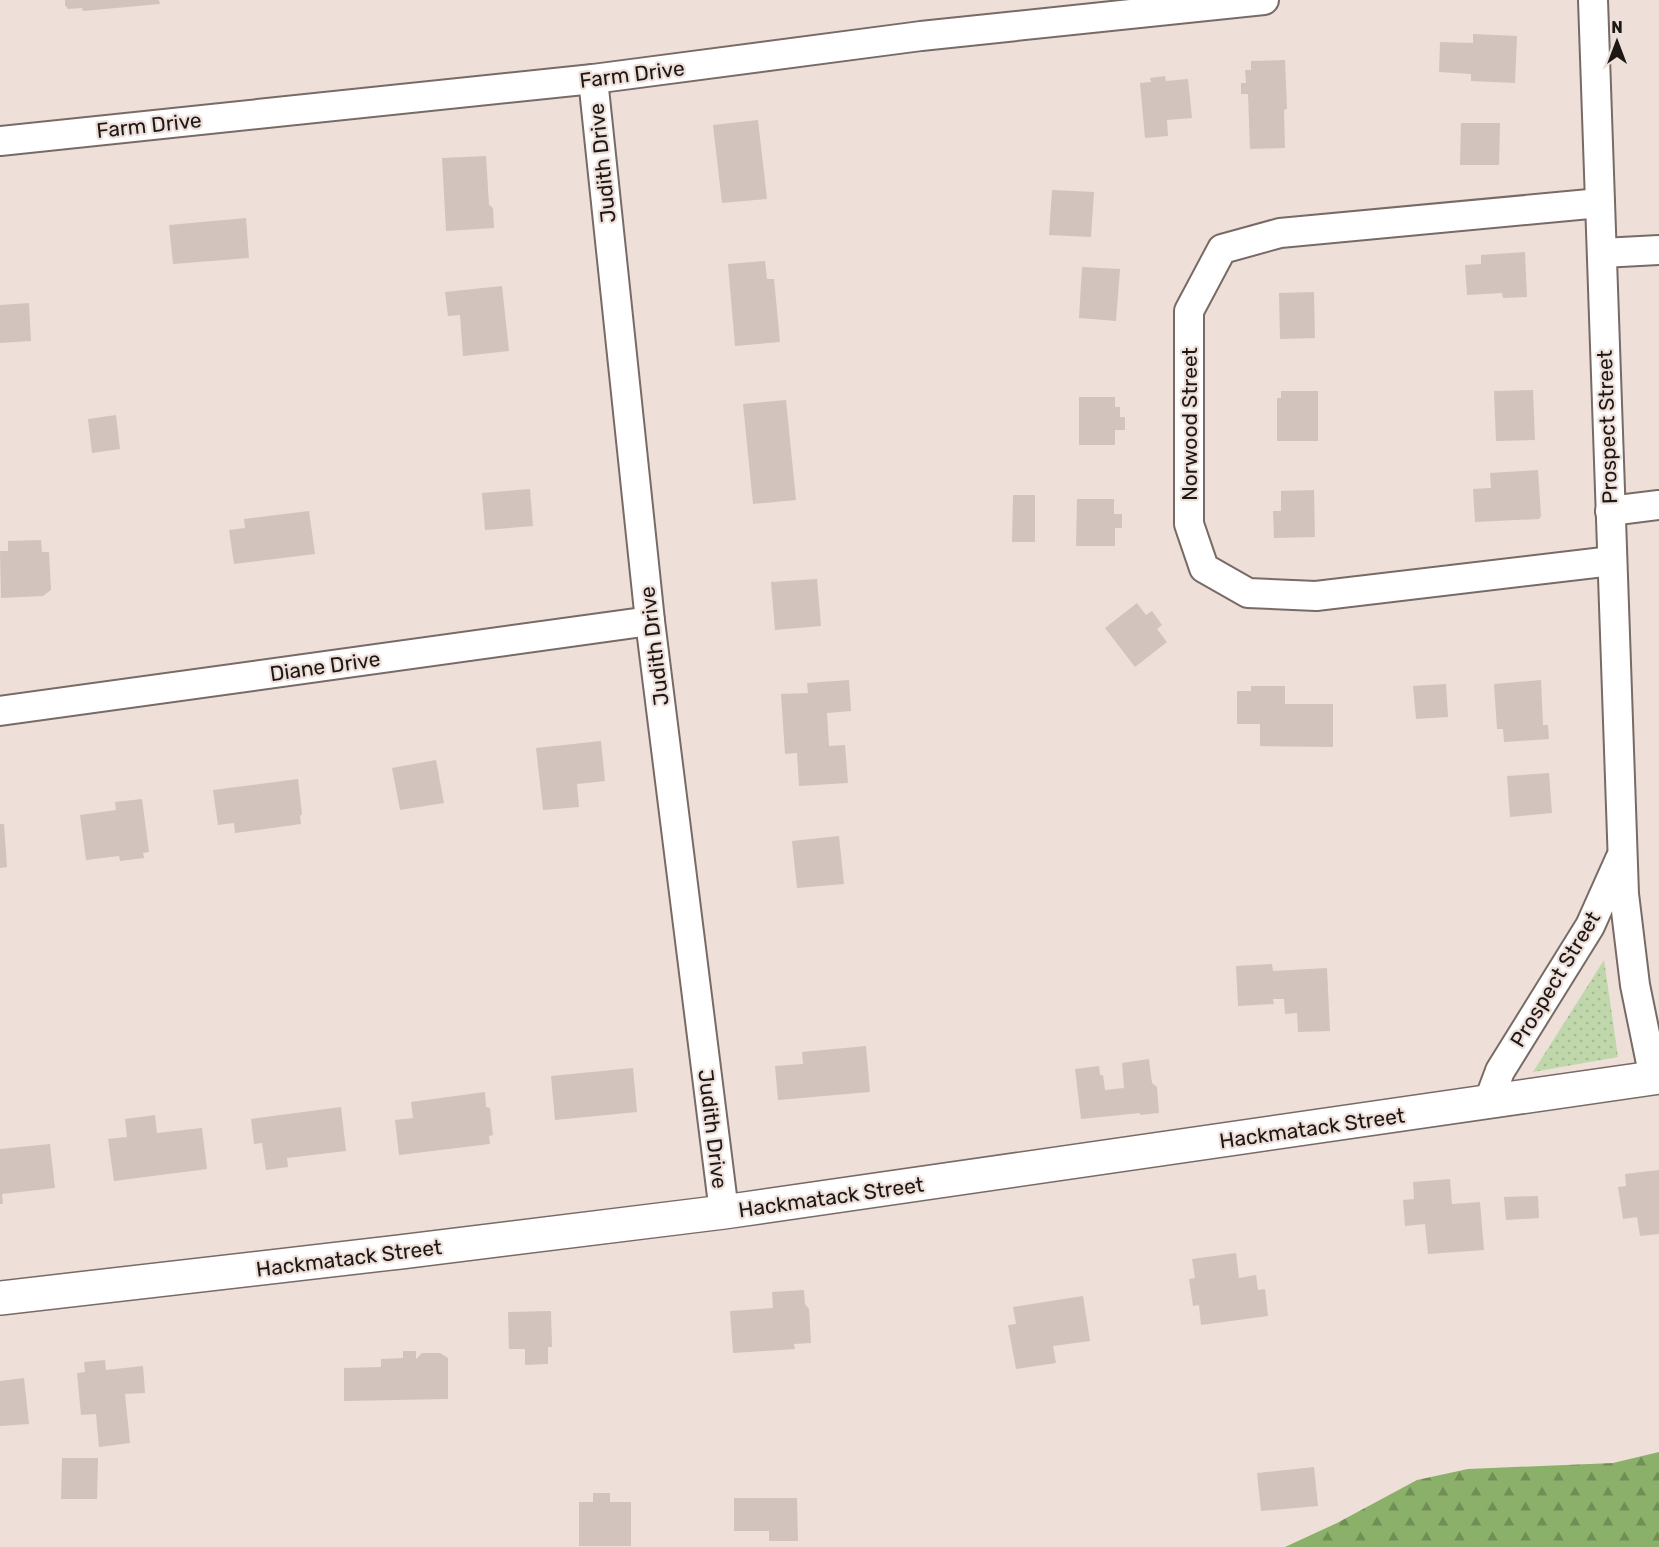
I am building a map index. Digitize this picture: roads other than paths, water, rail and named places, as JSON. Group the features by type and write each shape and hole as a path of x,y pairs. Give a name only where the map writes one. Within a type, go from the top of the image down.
{"street":[{"name":"Farm Drive","path":"0,141 593,79 921,36 1264,0"},
{"name":"Prospect Street","path":"1593,0 1624,894 1635,985 1656,1078"},
{"name":"Judith Drive","path":"593,79 650,621 724,1212"},
{"name":"Norwood Street","path":"1599,203 1280,233 1222,249 1189,311 1189,524 1204,568 1248,593 1316,596 1612,561"},
{"path":"1602,254 1659,250"},
{"path":"1610,511 1659,505"},
{"name":"Diane Drive","path":"0,711 650,621"},
{"name":"Prospect Street","path":"1488,1103 1500,1071 1590,926 1622,854"},
{"name":"Hackmatack Street","path":"0,1298 724,1212 1656,1078"}]}
